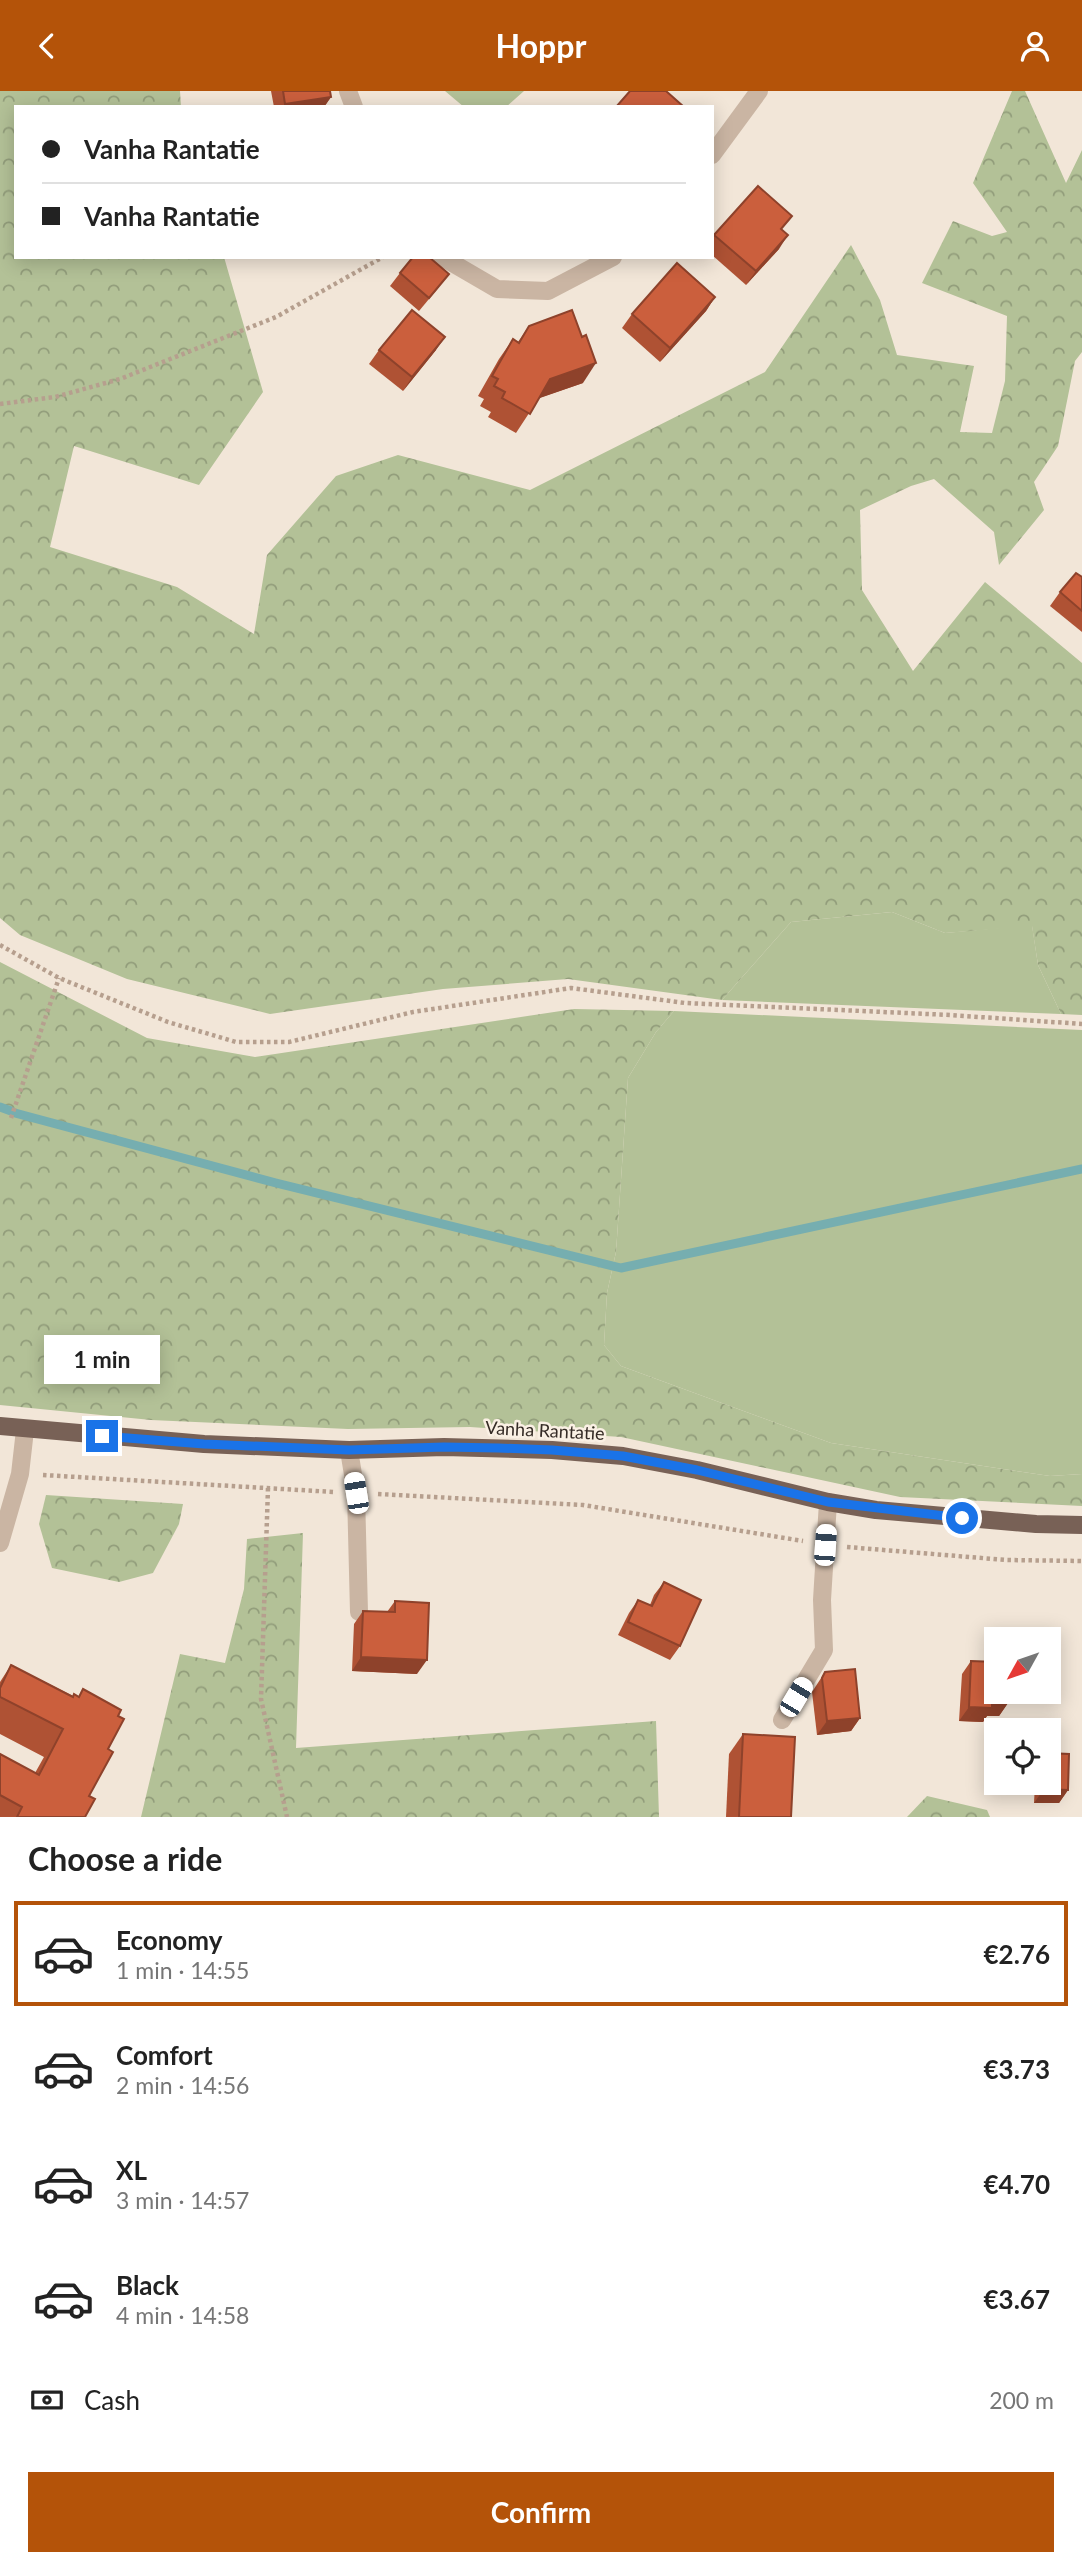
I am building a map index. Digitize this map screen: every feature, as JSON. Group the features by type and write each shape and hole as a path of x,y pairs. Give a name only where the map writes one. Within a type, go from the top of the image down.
{"main road":[{"name":"Vanha Rantatie","path":"0,1426 204,1444 349,1450 444,1447 552,1450 623,1456 697,1470 828,1502 937,1516 1082,1525"}],"street":[{"path":"714,152 759,91"},
{"path":"445,259 497,289 548,291 609,259"},
{"path":"0,1543 20,1473 24,1430"},
{"path":"349,1450 356,1493 359,1612"},
{"path":"782,1720 824,1650 822,1600 828,1502"}],"path":[{"path":"0,404 55,397 120,380 276,317 379,259"},
{"path":"0,945 59,978 168,1022 236,1042 289,1042 413,1012 571,988 685,1003 1082,1024"},
{"path":"11,1118 59,978"},
{"path":"20,1473 583,1505 825,1545 1006,1560 1082,1561"},
{"path":"268,1488 261,1699 287,1817"}],"green space":[{"path":"0,91 180,91 181,105 14,105 14,259 225,259 263,392 199,485 74,446 50,547 177,587 254,634 267,555 336,476 398,455 530,490 765,372 851,245 880,300 897,355 974,366 960,432 992,433 1005,381 1007,316 922,283 953,221 992,236 1007,232 973,183 1012,91 1025,91 1066,183 1082,150 1082,352 1075,361 1058,446 1034,482 1044,510 999,565 994,532 934,479 911,486 860,510 862,590 913,671 985,582 1082,663 1082,1015 1061,1014 1038,965 1032,926 945,933 892,912 791,922 722,1000 568,979 443,989 270,1014 127,979 20,935 0,918"},
{"path":"445,91 524,91 508,105 462,105"},
{"path":"892,912 945,933 1032,925 1038,965 1061,1014 722,1000 791,922"},
{"path":"0,962 147,1038 255,1057 574,1009 674,1011 656,1032 628,1078 616,1252 607,1293 604,1345 621,1366 831,1443 1050,1476 1082,1474 1082,1506 900,1497 621,1437 470,1427 348,1429 151,1420 0,1405"},
{"path":"674,1011 1082,1030 1082,1474 1050,1476 831,1443 621,1366 604,1345 607,1293 616,1252 628,1078 656,1032"},
{"path":"46,1495 183,1504 179,1524 153,1573 119,1582 52,1568 39,1524"},
{"path":"303,1533 296,1748 656,1721 659,1817 141,1817 180,1654 225,1663 244,1589 247,1539"},
{"path":"927,1796 987,1810 990,1817 907,1817"}],"building":[{"path":"283,91 330,91 331,97 285,104"},
{"path":"630,91 666,91 682,105 618,105"},
{"path":"758,186 792,216 781,229 788,235 756,271 714,235"},
{"path":"411,259 431,259 449,274 429,298 400,273"},
{"path":"677,263 715,297 670,348 632,314"},
{"path":"412,310 445,337 412,377 379,350"},
{"path":"572,310 582,337 586,335 596,363 550,379 530,414 502,398 505,392 494,386 498,379 492,376 513,339 519,343 529,326"},
{"path":"1076,573 1082,577 1082,611 1060,592"},
{"path":"664,1582 701,1600 680,1646 628,1622 638,1600 652,1606"},
{"path":"395,1601 429,1603 427,1660 361,1657 363,1611 395,1612"},
{"path":"971,1661 984,1662 984,1705 992,1705 992,1708 969,1707"},
{"path":"11,1665 73,1697 74,1694 79,1697 83,1689 121,1710 118,1716 124,1719 108,1749 113,1752 89,1796 95,1799 85,1817 17,1817 22,1807 0,1795 0,1754 39,1775 63,1729 0,1697 0,1688"},
{"path":"855,1669 860,1718 827,1721 822,1678 825,1672"},
{"path":"743,1734 795,1737 791,1817 739,1817"},
{"path":"1061,1754 1069,1754 1068,1790 1061,1790"}],"waterway":[{"path":"0,1107 11,1111"},
{"path":"15,1113 276,1183 621,1268 1082,1169"}],"route":[{"path":"102,1436 204,1444 349,1450 498,1448 623,1456 697,1470 828,1502 876,1510 962,1518"}]}
